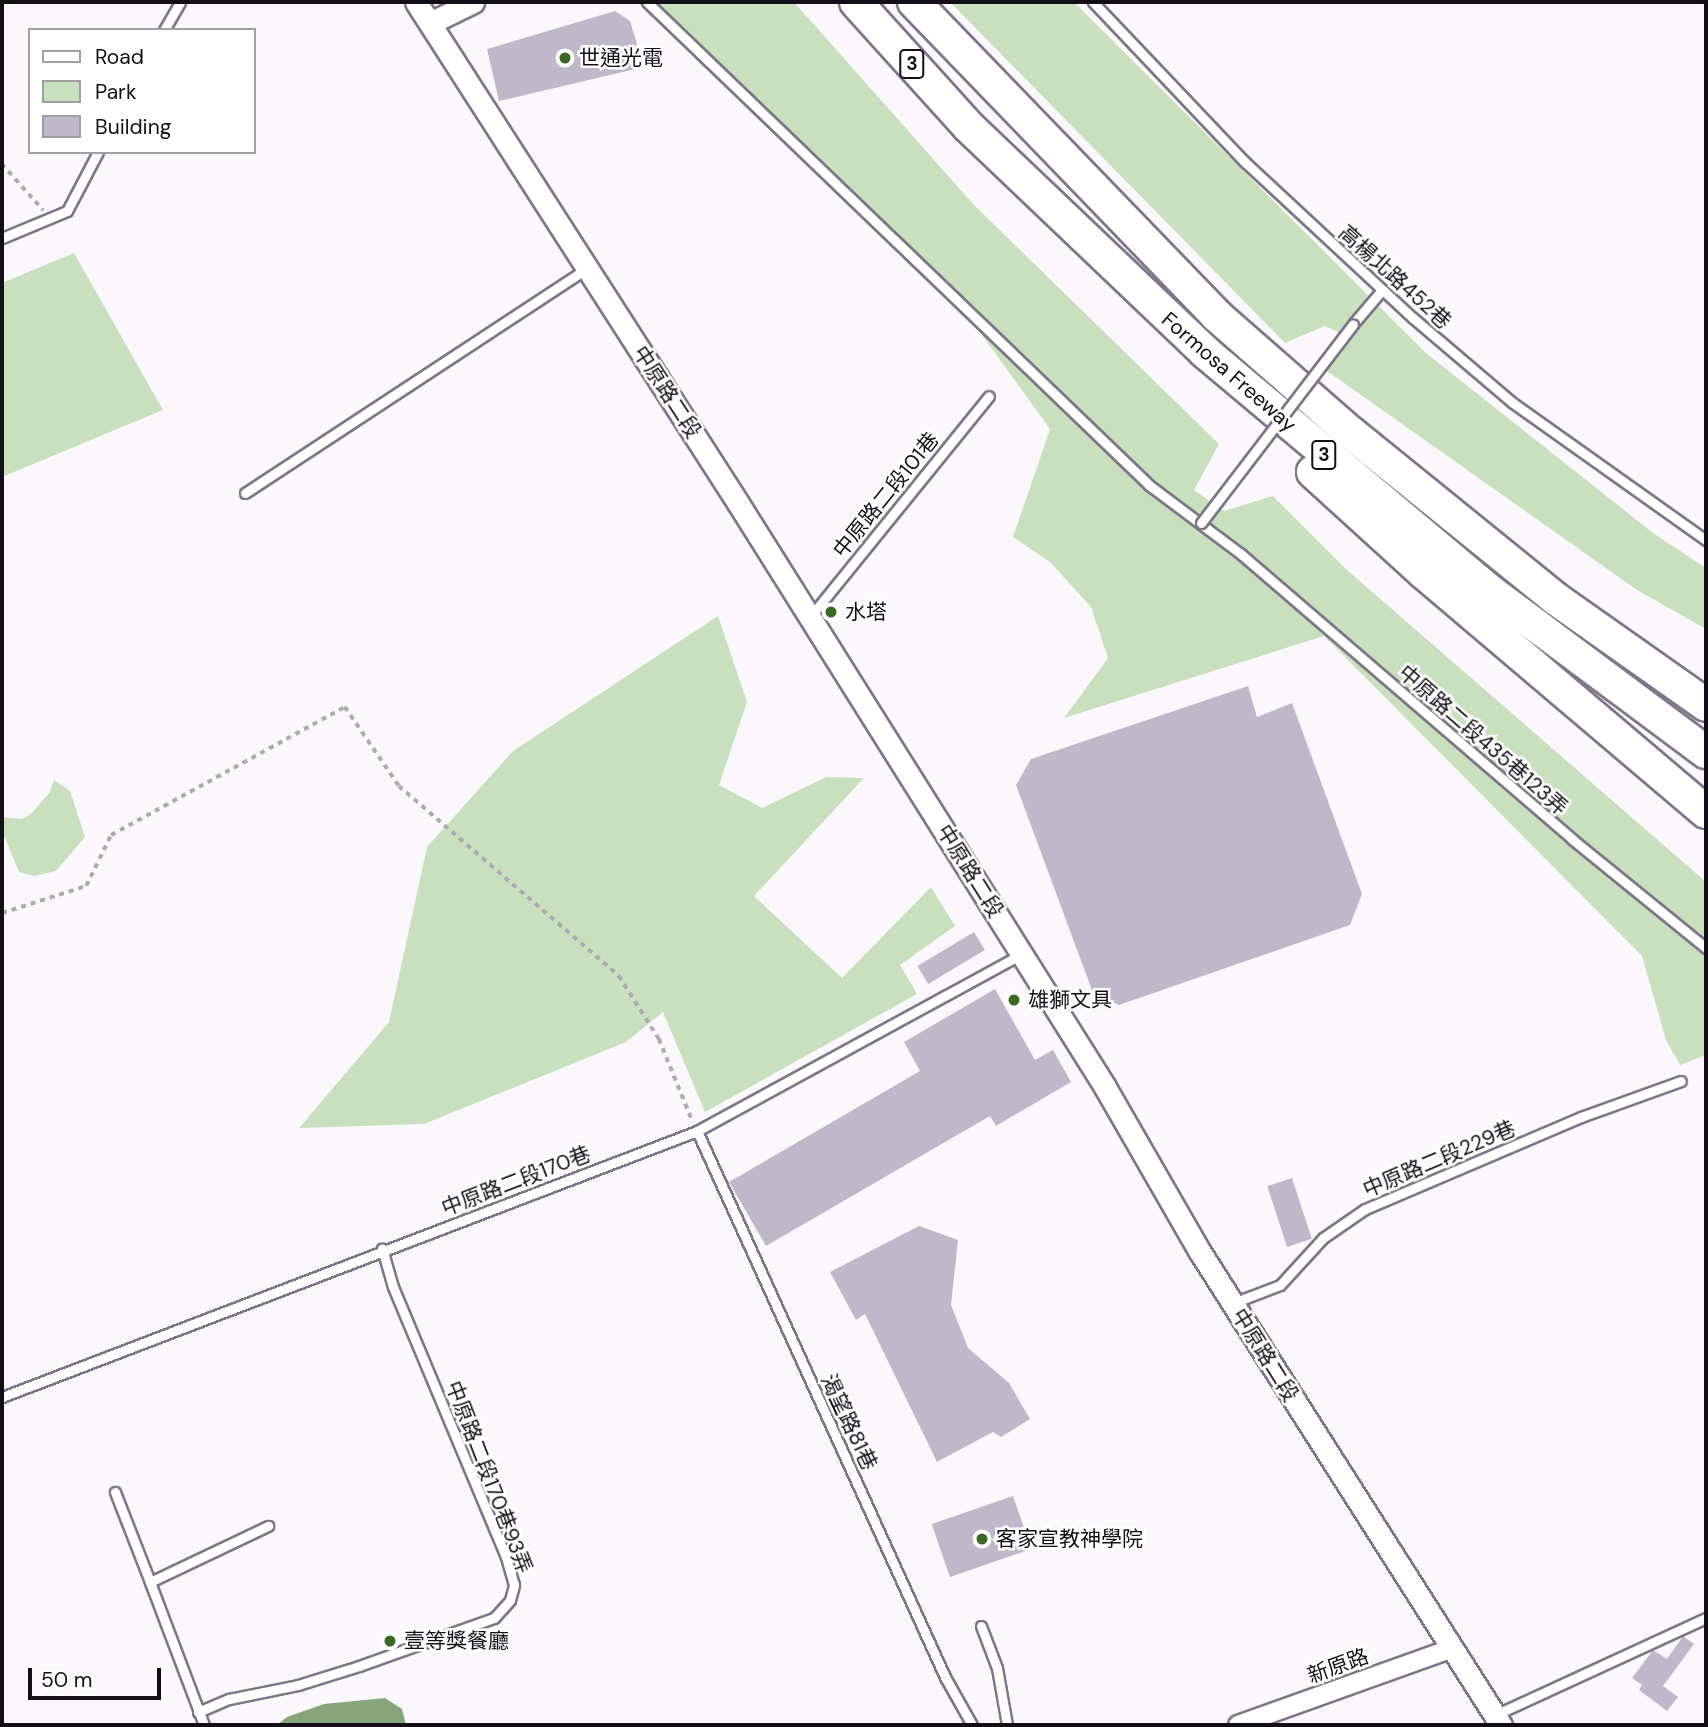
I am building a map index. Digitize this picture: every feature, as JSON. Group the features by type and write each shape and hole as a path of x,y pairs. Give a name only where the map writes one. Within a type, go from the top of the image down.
{"highway":[{"name":"Formosa Freeway","path":"856,2 969,127 1101,258 1350,478 1491,592 1706,752"},
{"name":"Formosa Freeway","path":"914,2 1216,315 1351,433 1556,599 1706,705"},
{"path":"1101,258 1326,485 1706,812"},
{"path":"1644,757 1706,801"}],"street":[{"name":"中原路二段","path":"416,2 810,617 1022,954 1233,1303 1498,1720"},
{"path":"430,23 473,2"},
{"name":"新原路","path":"1238,1725 1452,1648"}],"lane":[{"path":"165,28 180,2"},
{"name":"中原路二段435巷123弄","path":"647,2 1149,485 1241,554 1572,839 1706,948"},
{"name":"高楊北路452巷","path":"1093,2 1245,162 1382,290 1513,402 1706,540"},
{"path":"2,238 49,221 67,211 97,154"},
{"path":"245,493 587,268"},
{"path":"1201,523 1382,290"},
{"name":"中原路二段101巷","path":"810,617 989,396"},
{"name":"中原路二段170巷","path":"2,1397 382,1249 697,1131 1022,954"},
{"name":"中原路二段229巷","path":"1233,1303 1280,1285 1323,1238 1365,1209 1581,1116 1681,1081"},
{"name":"渴望路81巷","path":"697,1131 945,1677 972,1725"},
{"name":"中原路二段170巷93弄","path":"198,1712 229,1699 310,1682 494,1618 510,1600 514,1585 506,1557 393,1287 382,1249"},
{"path":"115,1492 204,1725"},
{"path":"150,1581 268,1526"},
{"path":"1498,1720 1706,1618"},
{"path":"981,1626 997,1668 1007,1725"}],"path":[{"path":"2,164 49,221"},
{"path":"2,913 86,886 111,835 345,707 399,786 619,976 659,1039 697,1131"}],"green space":[{"path":"637,2 794,2 974,205 1219,444 1194,490 1224,511 1273,496 1347,570 1706,882 1706,1055 1680,1065 1666,1040 1642,956 1324,636 1064,718 1108,658 1091,607 1050,562 1013,537 1050,429 966,313"},
{"path":"950,2 1074,2 1426,353 1653,533 1706,568 1706,629 1637,590 1320,366 1338,332 1325,326 1285,343"},
{"path":"74,253 163,410 2,477 2,283"},
{"path":"718,616 747,702 719,785 762,808 826,777 864,778 754,896 842,978 931,887 955,926 900,965 917,994 705,1112 663,1012 626,1042 424,1124 299,1128 389,1022 427,847 513,751"},
{"path":"54,780 70,791 85,837 56,871 34,876 19,872 2,831 2,817 22,819 32,813 50,792"}],"shaded area":[{"path":"385,1698 402,1709 406,1725 277,1725 287,1717 324,1704"}],"building":[{"name":"世通光電","path":"615,11 630,21 644,67 499,101 487,49"},
{"path":"1248,686 1257,717 1292,703 1362,894 1350,925 1119,1005 1093,993 1016,785 1031,759"},
{"path":"974,932 985,950 928,984 917,966"},
{"path":"995,989 1035,1060 1053,1050 1071,1082 996,1126 990,1116 766,1246 729,1182 920,1071 904,1042"},
{"path":"1292,1178 1312,1239 1287,1247 1267,1186"},
{"path":"919,1226 958,1240 951,1305 968,1348 1009,1383 1030,1419 1001,1437 993,1432 937,1462 865,1314 856,1320 830,1272"},
{"name":"客家宣教神學院","path":"1013,1496 1031,1549 950,1577 932,1524"},
{"path":"1683,1636 1694,1644 1663,1686 1678,1697 1667,1711 1639,1690 1642,1685 1632,1678 1653,1650 1667,1659"}],"place":[{"name":"世通光電","path":"565,58"},
{"name":"水塔","path":"831,612"},
{"name":"雄獅文具","path":"1014,1000"},
{"name":"客家宣教神學院","path":"982,1539"},
{"name":"壹等獎餐廳","path":"390,1641"}]}
